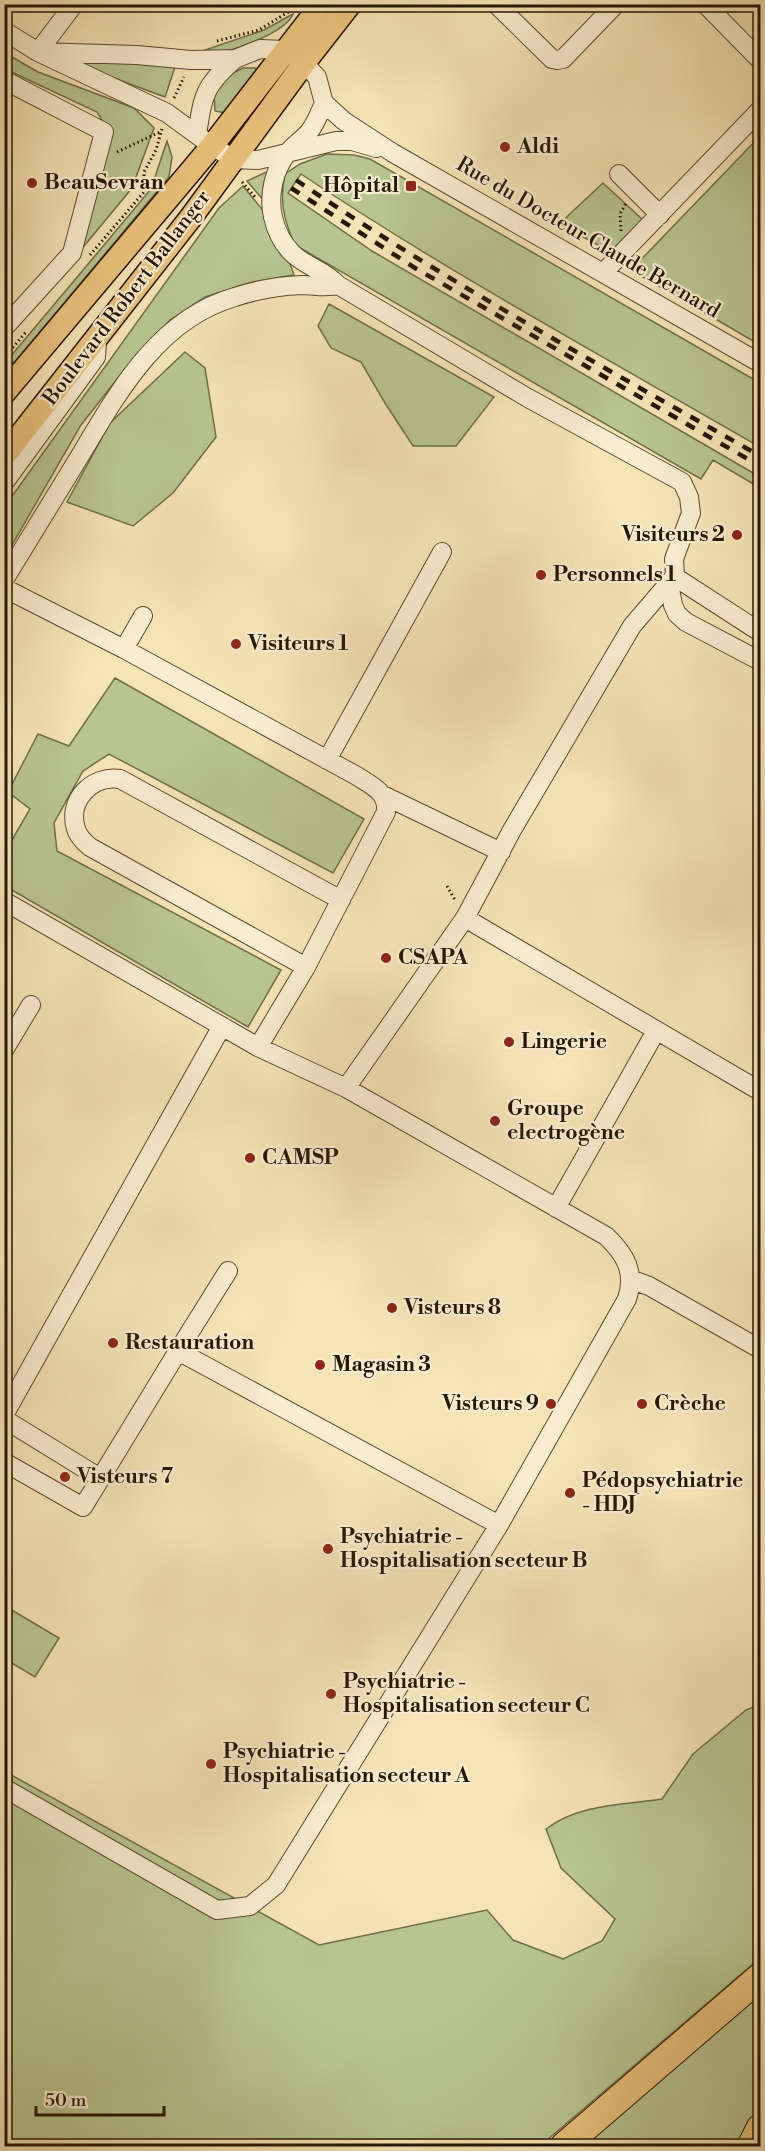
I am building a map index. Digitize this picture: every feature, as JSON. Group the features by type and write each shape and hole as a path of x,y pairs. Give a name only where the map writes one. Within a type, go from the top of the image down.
{"highway":[{"path":"564,2146 760,1977"},
{"path":"751,2146 760,2128"}],"main road":[{"path":"295,57 322,4"},
{"path":"295,57 350,4"},
{"name":"Boulevard Robert Ballanger","path":"4,393 205,141 295,57"},
{"name":"Boulevard Robert Ballanger","path":"4,456 97,340 234,159 295,57"}],"street":[{"path":"38,52 74,4"},
{"path":"496,4 552,59 557,60 563,59 616,4"},
{"path":"706,5 760,60"},
{"path":"4,31 163,124 205,141 234,159"},
{"path":"205,141 205,93 216,75 235,59 260,49 295,57 317,77 324,102 310,131 289,152 273,182 271,206 284,243 292,253 327,274 338,285 528,398 682,482 689,497 691,513 674,559 675,577 670,590 673,605 677,614 696,629 760,662"},
{"path":"38,52 136,55 190,60 235,59"},
{"path":"4,80 104,132 72,253 4,328"},
{"name":"Rue du Docteur Claude Bernard","path":"324,102 344,122 393,153 760,363"},
{"path":"603,273 760,110"},
{"name":"Rue du Docteur Claude Bernard","path":"234,159 258,160 336,141 352,141 393,153"},
{"path":"619,174 660,215"},
{"path":"4,580 116,397 151,350 171,332 199,312 232,297 277,287 304,285 325,288 338,285"},
{"path":"4,483 96,357 97,340"},
{"path":"327,760 442,552"},
{"path":"675,577 760,632"},
{"path":"346,1088 465,918 632,626 675,577"},
{"path":"4,588 124,649 327,760 379,790 385,796 501,852"},
{"path":"124,649 143,616"},
{"path":"306,968 90,847 76,831 75,809 80,797 88,786 95,782 108,777 120,779 341,900"},
{"path":"258,1047 306,968 386,812 385,796"},
{"path":"4,901 258,1047 346,1088 606,1236 621,1250 628,1266 630,1279 627,1299 499,1525 276,1885 250,1906 217,1910 4,1788"},
{"path":"465,918 760,1091"},
{"path":"4,1050 31,1005"},
{"path":"100,1478 4,1417 222,1026"},
{"path":"556,1208 656,1031"},
{"path":"4,1462 83,1507 228,1271"},
{"path":"630,1279 649,1286 760,1349"},
{"path":"178,1351 499,1525"}],"path":[{"path":"96,162 163,124 190,60 197,50 211,42 258,30 292,10"},
{"path":"621,254 620,214 633,188"}],"green space":[{"path":"293,14 288,21 271,34 247,45 214,53 202,51 264,30"},
{"path":"5,53 38,72 134,108 154,128 132,188 80,251 109,131 97,112 5,69"},
{"path":"63,59 176,64 165,97"},
{"path":"243,68 255,68 257,73 225,113 215,111 214,93 229,75"},
{"path":"760,136 760,345 631,270"},
{"path":"167,141 172,157 169,177 5,374 5,363 151,189"},
{"path":"327,154 354,155 370,159 760,383 760,447 413,246 301,174 288,193 372,251 760,477 760,488 713,460 701,479 295,245 284,210 282,193 285,174 300,164"},
{"path":"271,170 265,202 247,181"},
{"path":"603,183 643,220 615,254 559,224"},
{"path":"243,186 262,209 275,246 290,264 294,275 253,282 205,297 170,320 136,355 81,425 5,557 5,506 219,208"},
{"path":"329,304 494,397 456,446 413,446 361,362 331,348 318,326"},
{"path":"185,352 205,368 216,437 173,493 133,526 67,502 110,423"},
{"path":"115,678 364,819 333,873 109,754 83,771 54,823 57,851 281,970 248,1027 5,886 5,852 30,809 8,792 38,734 69,746"},
{"path":"5,1606 59,1638 35,1677 5,1659"},
{"path":"760,1705 760,1958 540,2146 5,2146 4,1771 319,1945 487,1910 513,1940 563,1959 602,1941 615,1919 561,1868 546,1829 587,1810 662,1799 693,1754 746,1710"},
{"path":"760,1994 760,2104 738,2146 584,2146"}],"railway":[{"path":"296,180 467,288 760,456"},
{"path":"291,188 415,268 760,466"}],"place":[{"name":"Aldi","path":"505,147"},
{"name":"BeauSevran","path":"32,183"},
{"name":"Hôpital","path":"411,186"},
{"name":"Visiteurs 2","path":"737,535"},
{"name":"Personnels 1","path":"541,575"},
{"name":"Visiteurs 1","path":"236,644"},
{"name":"CSAPA","path":"386,958"},
{"name":"Lingerie","path":"509,1042"},
{"name":"Groupe electrogène","path":"495,1121"},
{"name":"CAMSP","path":"250,1158"},
{"name":"Visteurs 8","path":"392,1308"},
{"name":"Restauration","path":"113,1343"},
{"name":"Magasin 3","path":"320,1365"},
{"name":"Visteurs 9","path":"551,1404"},
{"name":"Crèche","path":"642,1404"},
{"name":"Visteurs 7","path":"65,1477"},
{"name":"Pédopsychiatrie - HDJ","path":"570,1493"},
{"name":"Psychiatrie - Hospitalisation secteur B","path":"328,1549"},
{"name":"Psychiatrie - Hospitalisation secteur C","path":"331,1694"},
{"name":"Psychiatrie - Hospitalisation secteur A","path":"211,1764"}]}
